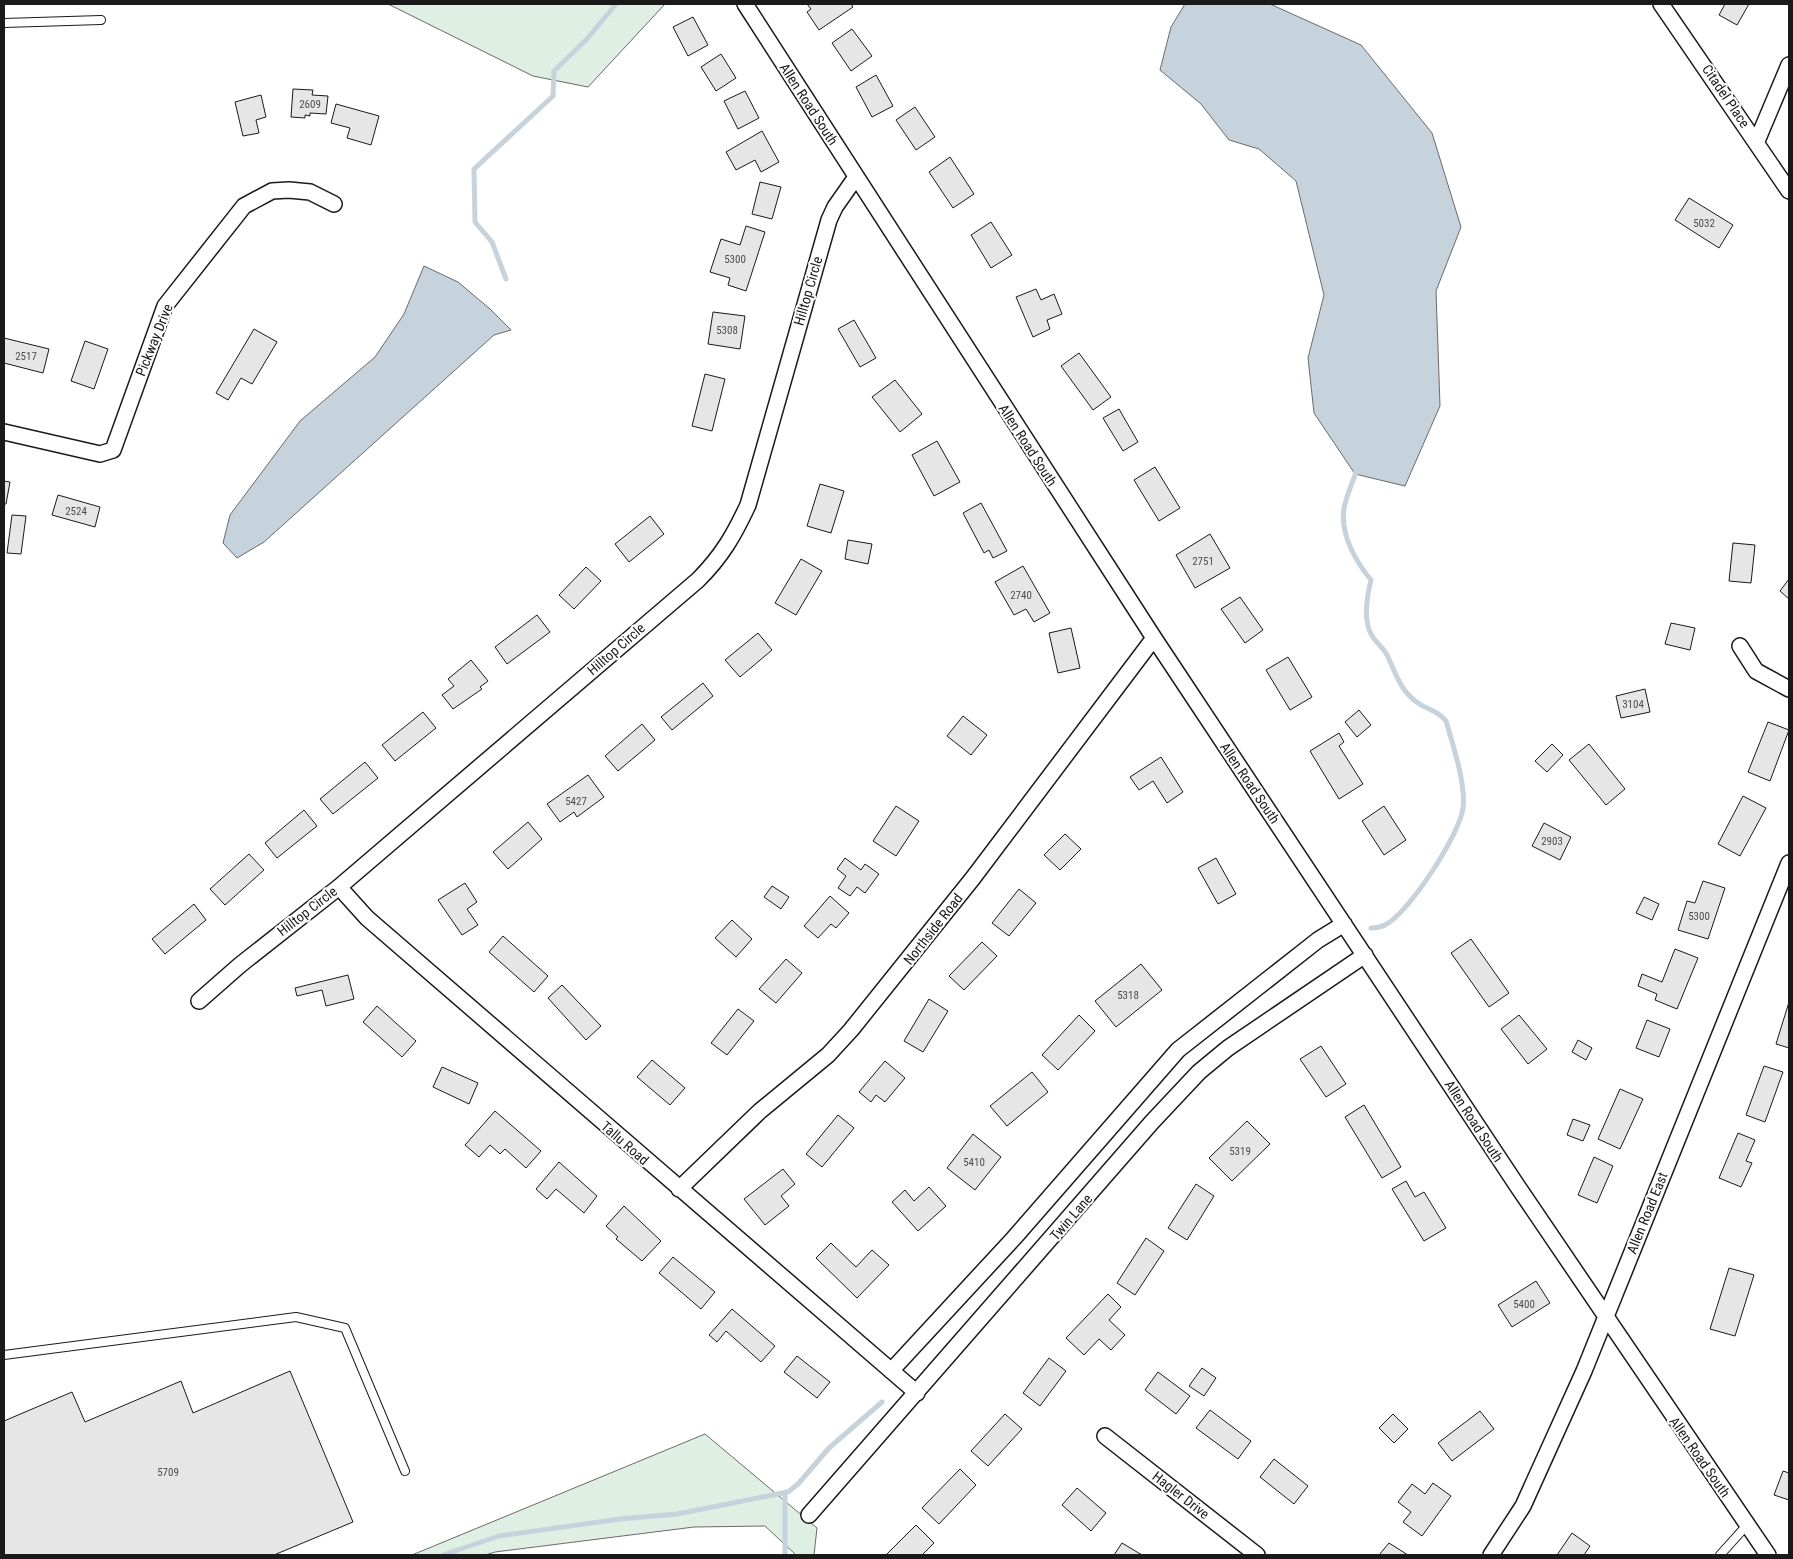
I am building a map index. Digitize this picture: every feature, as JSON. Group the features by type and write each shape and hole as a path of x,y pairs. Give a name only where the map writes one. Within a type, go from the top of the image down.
{"street":[{"name":"Allen Road South","path":"745,4 1154,638 1605,1316 1768,1555"},
{"name":"Citadel Place","path":"1661,4 1757,141 1789,191"},
{"path":"1757,141 1789,66"},
{"name":"Hilltop Circle","path":"199,1001 240,965 339,887 715,562 733,537 748,505 829,220 835,207 856,177"},
{"name":"Pickway Drive","path":"4,432 100,454 113,450 165,306 244,206 272,191 289,190 310,192 334,204"},
{"name":"Northside Road","path":"679,1189 748,1122 828,1055 851,1030 973,878 1154,638"},
{"path":"1740,646 1756,671 1789,690"},
{"name":"Allen Road East","path":"1490,1555 1523,1506 1545,1460 1789,863"},
{"name":"Tallu Road","path":"339,887 367,918 917,1393"},
{"name":"Twin Lane","path":"891,1371 1020,1230 1178,1050 1318,940 1344,924"},
{"name":"Twin Lane","path":"809,1515 1152,1122 1199,1072 1228,1048 1365,955"},
{"name":"Hagler Drive","path":"1105,1436 1257,1555"}],"lane":[{"path":"4,21 101,20"},
{"path":"4,1354 296,1317 345,1328 405,1471"},
{"path":"1720,1555 1747,1525"}],"green space":[{"path":"388,4 665,4 588,87 533,76"},
{"path":"705,1434 817,1528 814,1555 796,1555 765,1526 694,1527 495,1552 485,1555 412,1555"}],"shaded area":[{"path":"1185,4 1270,4 1361,45 1432,133 1461,227 1436,291 1440,406 1405,486 1355,474 1314,413 1308,358 1324,295 1296,181 1259,149 1229,140 1201,104 1160,70 1171,27"},
{"path":"424,266 458,282 511,330 494,335 264,542 237,558 223,543 230,515 300,421 375,357 404,314"}],"building":[{"path":"807,4 851,4 853,7 819,30 807,12 811,9"},
{"path":"1725,4 1749,4 1737,25 1719,15"},
{"path":"693,17 708,45 688,56 673,27"},
{"path":"852,29 872,56 851,71 832,43"},
{"path":"721,54 736,78 716,91 701,67"},
{"path":"876,75 893,106 872,117 856,87"},
{"path":"293,89 313,90 312,95 328,96 326,114 310,113 310,116 305,115 305,118 291,117"},
{"path":"745,91 759,118 738,129 724,101"},
{"path":"261,95 266,117 256,120 259,133 243,136 235,102"},
{"path":"336,104 379,116 371,145 347,138 350,128 331,123"},
{"path":"915,107 935,137 916,150 896,120"},
{"path":"762,131 779,162 761,172 755,160 736,170 726,152"},
{"path":"950,157 974,194 953,208 929,172"},
{"path":"760,182 781,187 772,219 752,214"},
{"path":"1689,198 1733,225 1719,248 1675,220"},
{"path":"991,222 1012,255 991,268 971,235"},
{"path":"746,226 765,232 746,291 728,285 730,278 710,272 721,239 740,245"},
{"path":"1036,289 1041,300 1054,294 1062,314 1047,320 1050,329 1033,337 1016,297"},
{"path":"713,312 745,316 740,349 708,344"},
{"path":"854,320 876,358 860,367 838,329"},
{"path":"254,329 277,342 252,384 241,378 228,400 216,393"},
{"path":"4,338 49,349 43,373 4,363"},
{"path":"85,341 108,349 94,389 71,381"},
{"path":"1079,353 1111,397 1093,410 1061,366"},
{"path":"705,374 725,379 712,431 692,426"},
{"path":"895,380 922,414 900,432 872,397"},
{"path":"1119,409 1138,442 1123,451 1103,418"},
{"path":"937,441 960,482 934,496 912,455"},
{"path":"1155,467 1180,508 1159,521 1134,480"},
{"path":"4,481 10,482 6,504 4,504"},
{"path":"820,484 844,491 831,533 807,526"},
{"path":"58,495 100,507 95,527 52,515"},
{"path":"981,503 1007,551 993,558 989,550 984,553 963,513"},
{"path":"12,515 26,516 21,554 7,553"},
{"path":"650,516 664,534 629,562 615,544"},
{"path":"1210,534 1230,568 1195,588 1176,555"},
{"path":"848,540 872,544 868,564 845,559"},
{"path":"1733,543 1755,545 1751,583 1729,581"},
{"path":"801,559 822,571 796,615 775,603"},
{"path":"1023,566 1050,613 1034,622 1026,609 1014,615 995,582"},
{"path":"586,567 601,581 574,609 559,595"},
{"path":"1789,579 1789,599 1780,591"},
{"path":"1240,597 1263,630 1245,643 1221,609"},
{"path":"537,615 550,632 507,664 495,647"},
{"path":"1671,623 1695,628 1690,650 1665,644"},
{"path":"1071,628 1080,668 1058,673 1049,633"},
{"path":"758,633 772,650 740,677 725,660"},
{"path":"1288,657 1312,697 1290,710 1266,670"},
{"path":"471,660 488,681 480,687 482,689 453,709 442,695 454,686 448,679"},
{"path":"703,683 713,696 672,730 661,717"},
{"path":"1645,689 1650,712 1621,718 1616,696"},
{"path":"1359,710 1371,725 1357,737 1345,722"},
{"path":"423,712 436,728 395,761 382,745"},
{"path":"963,716 987,735 971,755 947,736"},
{"path":"1768,722 1789,730 1770,781 1748,772"},
{"path":"642,724 655,740 618,771 605,756"},
{"path":"1339,733 1344,742 1339,746 1363,784 1339,799 1310,751"},
{"path":"1552,744 1563,755 1547,772 1535,761"},
{"path":"1589,744 1625,789 1606,805 1569,760"},
{"path":"1161,757 1183,792 1167,803 1153,781 1139,790 1130,777"},
{"path":"365,762 378,778 333,814 320,799"},
{"path":"588,775 604,797 577,817 574,812 560,822 547,804"},
{"path":"1743,796 1766,808 1740,856 1718,844"},
{"path":"896,806 919,821 896,856 873,841"},
{"path":"1384,806 1406,840 1384,855 1362,821"},
{"path":"304,810 317,826 277,858 265,843"},
{"path":"528,822 542,839 508,869 493,852"},
{"path":"1544,823 1571,837 1560,860 1532,846"},
{"path":"1065,834 1081,849 1060,870 1044,855"},
{"path":"249,854 264,870 225,905 210,889"},
{"path":"845,858 861,870 865,864 879,874 865,893 857,887 850,896 838,888 846,876 837,869"},
{"path":"1216,858 1236,894 1218,904 1198,868"},
{"path":"1703,881 1725,888 1708,939 1678,930 1687,901 1695,903"},
{"path":"465,883 477,902 467,909 478,925 462,935 438,900"},
{"path":"772,886 789,897 781,909 764,897"},
{"path":"1019,889 1036,903 1009,936 992,923"},
{"path":"830,896 849,913 836,928 831,924 818,938 804,926"},
{"path":"1644,897 1659,904 1652,920 1636,913"},
{"path":"194,904 206,920 165,954 152,939"},
{"path":"732,920 752,939 736,957 715,938"},
{"path":"503,936 548,976 534,992 489,952"},
{"path":"1471,939 1509,993 1489,1007 1451,953"},
{"path":"982,942 997,956 964,990 949,976"},
{"path":"1675,949 1698,958 1677,1009 1655,1000 1657,994 1638,986 1642,974 1662,982"},
{"path":"786,959 802,973 776,1003 759,989"},
{"path":"1141,964 1162,990 1116,1027 1095,1001"},
{"path":"348,975 354,999 326,1006 322,990 297,996 295,988"},
{"path":"562,985 601,1026 586,1040 548,998"},
{"path":"929,999 948,1011 923,1052 904,1041"},
{"path":"1789,1002 1789,1048 1776,1044"},
{"path":"377,1006 416,1041 402,1057 363,1022"},
{"path":"738,1009 754,1021 727,1055 711,1043"},
{"path":"1079,1015 1095,1031 1058,1070 1042,1055"},
{"path":"1519,1015 1547,1049 1528,1064 1501,1029"},
{"path":"1647,1020 1670,1029 1659,1057 1636,1048"},
{"path":"1578,1040 1592,1048 1586,1060 1572,1052"},
{"path":"1321,1046 1346,1084 1326,1097 1300,1059"},
{"path":"652,1060 685,1088 670,1105 637,1077"},
{"path":"885,1061 905,1078 885,1102 876,1095 871,1102 859,1092"},
{"path":"1764,1066 1783,1072 1765,1122 1746,1115"},
{"path":"442,1067 478,1083 469,1104 433,1087"},
{"path":"1032,1072 1048,1092 1007,1126 990,1106"},
{"path":"1620,1089 1643,1099 1620,1149 1598,1139"},
{"path":"1364,1105 1401,1167 1382,1178 1345,1117"},
{"path":"495,1111 541,1151 526,1168 505,1149 500,1154 490,1145 479,1157 465,1145"},
{"path":"838,1115 854,1128 822,1167 806,1154"},
{"path":"1573,1119 1590,1125 1583,1141 1567,1135"},
{"path":"1247,1121 1270,1144 1232,1181 1209,1158"},
{"path":"1738,1133 1755,1140 1746,1161 1752,1163 1741,1187 1719,1178"},
{"path":"973,1134 1001,1157 975,1190 947,1168"},
{"path":"1594,1157 1613,1166 1597,1203 1578,1195"},
{"path":"559,1162 597,1196 584,1213 556,1189 547,1199 536,1189"},
{"path":"783,1169 795,1184 781,1196 789,1206 765,1225 744,1199"},
{"path":"1406,1181 1415,1197 1424,1192 1446,1228 1424,1241 1392,1189"},
{"path":"1196,1184 1214,1196 1187,1240 1168,1228"},
{"path":"929,1187 946,1206 918,1231 892,1202 905,1190 914,1201"},
{"path":"624,1206 661,1241 642,1261 616,1239 618,1237 606,1226"},
{"path":"1146,1238 1164,1251 1135,1295 1117,1283"},
{"path":"831,1243 856,1267 872,1250 889,1265 857,1298 816,1258"},
{"path":"673,1257 715,1292 701,1309 659,1273"},
{"path":"1729,1268 1754,1275 1735,1336 1710,1329"},
{"path":"1536,1281 1550,1303 1512,1327 1498,1305"},
{"path":"1108,1294 1121,1307 1109,1320 1125,1335 1111,1350 1099,1339 1084,1355 1066,1338"},
{"path":"732,1309 775,1346 761,1362 726,1331 717,1342 709,1335"},
{"path":"797,1356 830,1382 817,1398 784,1372"},
{"path":"1049,1358 1066,1371 1040,1406 1023,1393"},
{"path":"1202,1368 1216,1378 1204,1396 1189,1386"},
{"path":"290,1371 353,1522 274,1555 4,1555 4,1421 72,1392 85,1422 181,1381 193,1413"},
{"path":"1158,1372 1190,1396 1176,1414 1145,1390"},
{"path":"1210,1410 1251,1441 1238,1459 1196,1428"},
{"path":"1480,1411 1494,1429 1452,1461 1438,1443"},
{"path":"1005,1414 1022,1429 988,1466 971,1451"},
{"path":"1393,1414 1408,1429 1394,1443 1379,1428"},
{"path":"1274,1459 1308,1486 1294,1504 1260,1477"},
{"path":"960,1469 976,1485 939,1524 922,1508"},
{"path":"1783,1471 1789,1473 1789,1500 1774,1495"},
{"path":"1433,1483 1451,1496 1422,1536 1403,1522 1411,1512 1398,1502 1412,1484 1425,1494"},
{"path":"1077,1488 1106,1513 1091,1531 1062,1505"},
{"path":"916,1525 934,1543 922,1555 886,1555"},
{"path":"1572,1533 1590,1546 1584,1555 1557,1555"},
{"path":"1122,1543 1142,1555 1114,1555"},
{"path":"1389,1543 1408,1555 1379,1555"}],"waterway":[{"path":"506,279 492,242 475,222 474,169 553,96 554,71 587,39 616,4"},
{"path":"1357,469 1346,499 1343,518 1350,547 1371,580 1366,607 1369,628 1373,637 1385,652 1407,693 1422,706 1436,712 1446,721 1463,788 1463,808 1460,820 1432,872 1395,918 1383,926 1371,928"},
{"path":"443,1555 499,1536 620,1519 677,1514 788,1492 798,1484 829,1448 882,1402"},
{"path":"785,1492 785,1555"}]}
